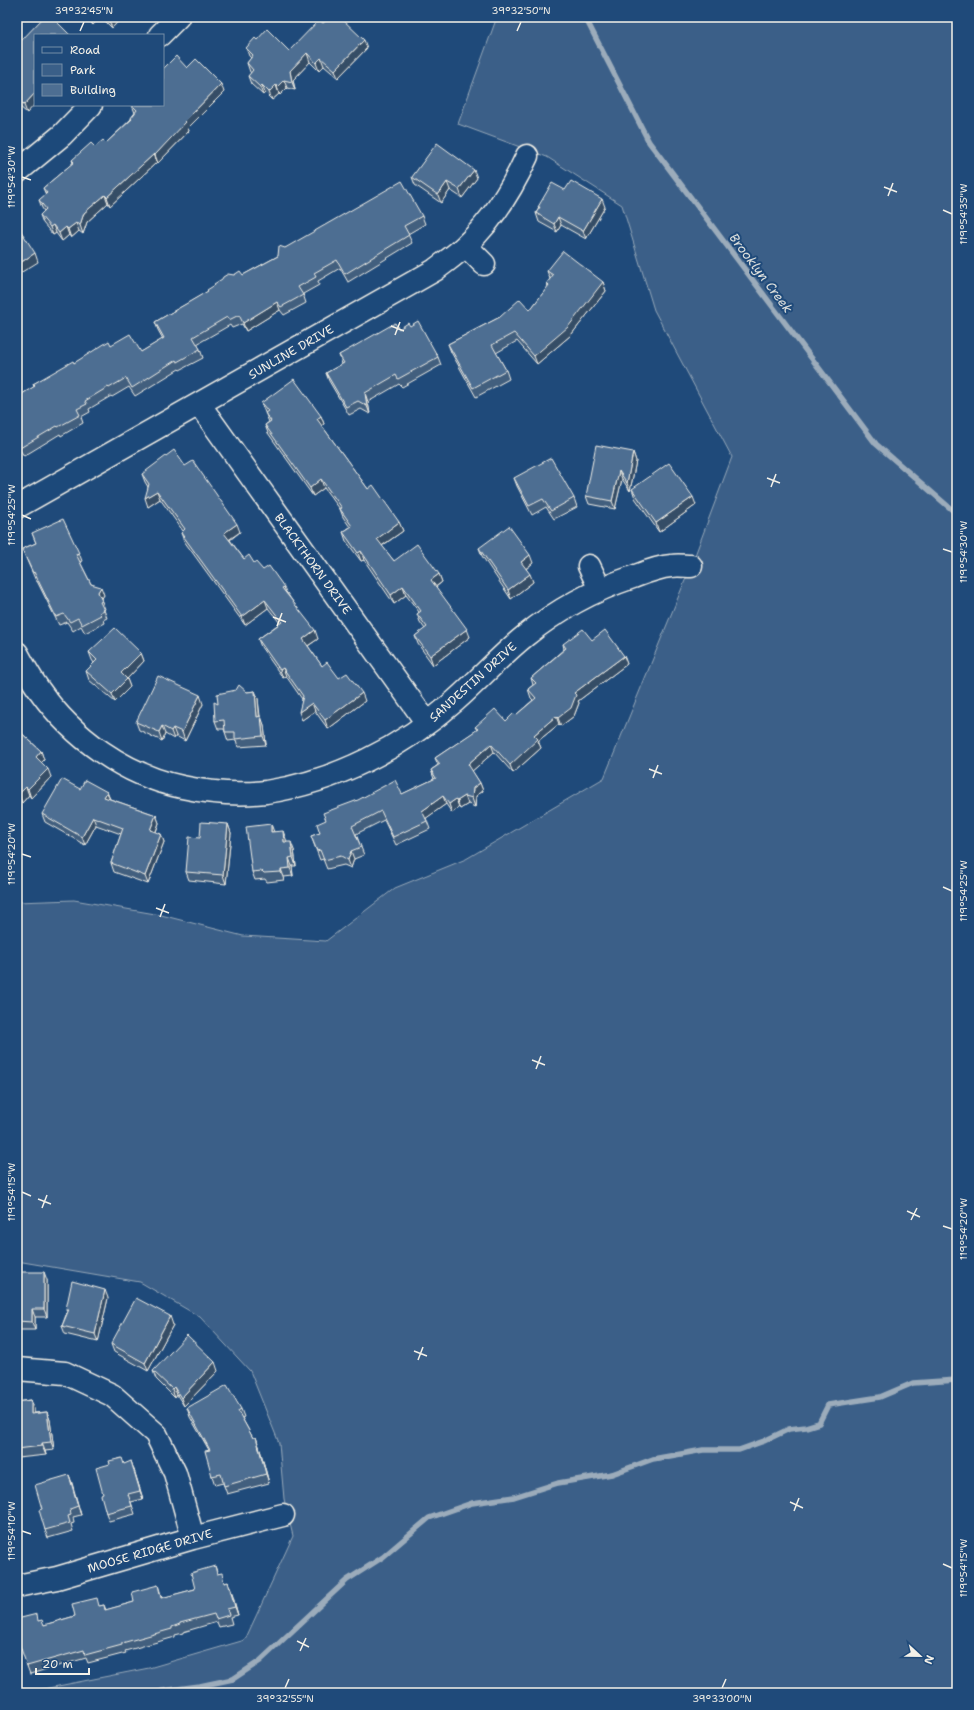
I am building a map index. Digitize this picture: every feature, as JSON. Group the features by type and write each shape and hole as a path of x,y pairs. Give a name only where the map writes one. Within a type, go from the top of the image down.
{"street":[{"path":"161,34 178,17"},
{"path":"17,172 62,135 90,106"},
{"name":"SUNLINE DRIVE","path":"17,507 435,270 466,246 486,224 504,201 527,156"},
{"path":"466,246 484,264"},
{"name":"BLACKTHORN DRIVE","path":"199,404 427,723"},
{"path":"589,566 600,589"},
{"name":"SANDESTIN DRIVE","path":"17,653 39,691 61,717 82,737 109,757 138,773 170,784 203,791 236,794 266,792 298,785 332,775 364,761 401,741 427,723 454,701 525,636 561,610 600,589 653,570 672,566 692,566"},
{"path":"17,1369 65,1373 112,1395 156,1434 175,1473 193,1538"},
{"name":"MOOSE RIDGE DRIVE","path":"17,1586 58,1578 193,1538 283,1515"}],"green space":[{"path":"497,17 957,17 957,1693 23,1693 149,1668 245,1640 293,1536 284,1499 279,1443 250,1371 200,1317 140,1282 17,1261 17,902 74,900 161,915 243,936 326,941 395,888 466,859 604,778 691,566 732,457 654,310 622,205 547,157 458,124"}],"building":[{"path":"44,17 52,17 69,34 34,34 34,94 24,105 17,98 17,45"},
{"path":"331,17 340,17 364,40 335,70 321,58 316,63 307,53 290,71 292,82 284,80 269,92 262,85 260,87 248,76 253,70 247,63 253,55 246,48 255,38 257,40 267,29 289,51 319,20 323,23"},
{"path":"176,56 187,68 196,59 221,84 155,155 154,154 107,197 105,195 84,213 80,225 76,223 68,229 66,227 59,233 53,225 50,227 40,215 46,209 39,200 47,193 43,188 74,162 72,160 91,143 95,147 103,140 106,143 132,119 131,118 137,110 133,106 164,106 164,68"},
{"path":"437,143 474,170 459,189 447,182 438,195 412,177"},
{"path":"402,181 422,216 404,226 409,235 345,274 337,260 314,273 316,277 298,287 303,295 281,307 277,302 243,323 239,315 229,320 227,317 193,337 200,349 177,362 176,360 132,388 126,378 109,388 108,387 85,401 87,404 77,409 80,415 58,427 57,426 20,448 17,442 17,397 35,386 33,384 73,361 74,363 109,341 111,345 130,334 141,352 164,338 155,322 208,291 207,290 223,277 228,274 234,275 240,271 243,275 278,256 279,246 285,248"},
{"path":"571,181 602,199 583,231 558,217 554,224 536,213 552,183 565,190"},
{"path":"17,225 35,253 17,265"},
{"path":"563,251 603,282 568,327 534,356 514,333 492,345 506,370 473,388 448,344 500,317 520,299 530,310 549,285 547,283 553,275 547,271"},
{"path":"418,321 438,357 398,379 396,375 365,393 367,406 358,401 346,407 326,373 344,363 339,355 395,323 399,329 408,323 410,326"},
{"path":"294,379 321,416 317,419 368,489 373,485 399,522 377,539 394,561 417,544 439,574 431,580 467,629 430,656 415,636 427,627 417,614 421,611 403,586 391,595 361,551 358,553 343,532 352,526 340,509 342,508 321,479 310,488 265,425 271,421 265,413 268,411 261,403"},
{"path":"596,445 633,452 627,483 619,471 612,501 586,496"},
{"path":"174,450 185,466 193,461 237,524 224,533 244,559 249,555 254,563 256,562 263,570 269,566 284,587 282,588 315,630 303,639 322,666 327,662 339,678 347,673 362,693 325,720 312,703 299,712 303,696 283,668 280,670 258,639 282,622 265,600 242,617 181,533 185,529 157,491 145,498 149,484 142,474"},
{"path":"551,458 574,498 551,511 543,499 529,506 514,478"},
{"path":"669,463 693,497 656,523 632,489"},
{"path":"63,519 79,553 76,554 91,584 101,587 98,592 102,601 100,602 104,610 99,613 101,615 82,625 78,618 70,622 64,614 56,617 22,549 36,543 32,533"},
{"path":"509,526 530,555 521,562 530,574 508,590 479,548"},
{"path":"115,628 141,653 121,673 127,679 112,694 86,671 97,660 89,652"},
{"path":"583,629 592,640 605,630 624,656 574,693 576,695 571,708 558,718 556,716 534,735 538,739 510,765 491,744 468,764 480,783 473,788 472,798 465,796 457,801 456,799 449,804 443,796 422,811 427,821 393,837 381,811 352,826 361,847 351,851 348,860 341,856 324,860 320,850 317,851 311,836 320,833 317,824 326,820 323,813 358,800 395,780 402,794 436,778 431,770 440,764 435,758 478,729 475,727 495,709 506,721 514,713 516,715 536,698 528,689 536,683 531,678 566,648 563,644"},
{"path":"158,676 200,695 182,732 173,728 171,731 162,726 159,732 136,722"},
{"path":"239,685 247,692 255,691 257,717 261,716 263,736 235,739 235,732 225,732 224,720 215,721 214,702 218,704 217,694 236,690"},
{"path":"17,729 41,751 36,757 48,769 28,789 26,787 19,794 17,793"},
{"path":"62,779 80,789 85,780 107,792 104,797 156,815 150,830 161,834 145,876 111,863 123,828 93,817 82,837 42,814"},
{"path":"201,822 228,824 223,875 186,872 189,837 200,838"},
{"path":"271,824 271,832 283,831 284,842 291,842 293,857 289,858 290,868 281,869 281,872 252,872 246,827"},
{"path":"17,1272 44,1272 44,1309 32,1309 32,1322 17,1321"},
{"path":"72,1281 105,1290 95,1334 62,1326 69,1309 66,1309"},
{"path":"136,1298 170,1316 145,1363 111,1344"},
{"path":"187,1335 215,1362 181,1398 174,1387 172,1389 153,1371"},
{"path":"227,1385 241,1409 238,1411 253,1438 256,1437 266,1474 224,1486 221,1474 212,1476 205,1451 210,1450 187,1408"},
{"path":"31,1400 31,1414 47,1412 51,1442 42,1443 42,1446 17,1449 17,1402"},
{"path":"122,1458 124,1464 131,1461 140,1491 128,1494 132,1506 106,1513 96,1468 110,1464 109,1461"},
{"path":"69,1475 78,1506 70,1509 71,1515 68,1516 70,1523 45,1530 39,1510 42,1509 35,1485"},
{"path":"215,1566 217,1574 222,1573 224,1583 228,1582 235,1607 227,1609 229,1615 216,1619 214,1614 180,1623 172,1627 172,1629 122,1643 122,1645 85,1655 84,1650 27,1666 17,1637 17,1619 37,1614 38,1621 42,1620 44,1625 75,1616 72,1604 97,1598 99,1606 104,1605 105,1610 134,1602 132,1592 158,1585 161,1598 195,1589 191,1573"}],"waterway":[{"name":"Brooklyn Creek","path":"585,17 649,142 876,444 957,514"},
{"path":"158,1693 162,1691 200,1686 233,1679 260,1661 347,1580 383,1557 429,1518 472,1503 514,1497 558,1483 612,1474 653,1459 703,1450 739,1450 764,1441 789,1429 806,1427 819,1423 828,1405 880,1397 913,1383 957,1380"}]}
